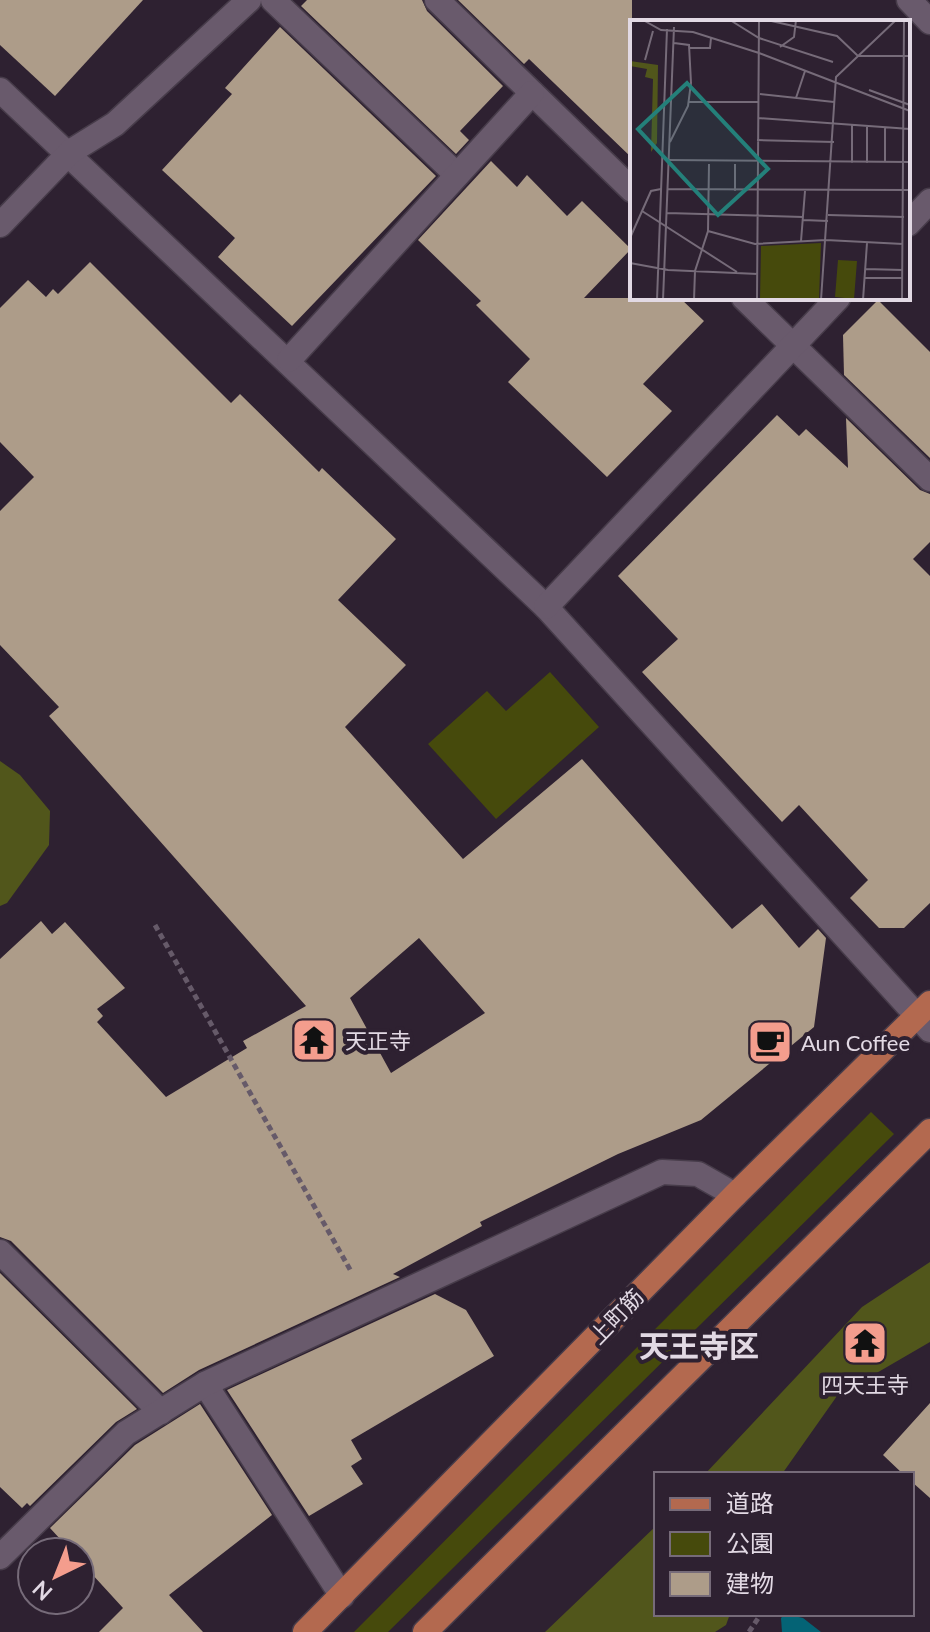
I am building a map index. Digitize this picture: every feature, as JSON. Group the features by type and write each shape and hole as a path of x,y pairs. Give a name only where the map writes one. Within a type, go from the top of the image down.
{"main road":[{"name":"上町筋","path":"305,1632 735,1195 926,1016"},
{"path":"425,1632 930,1131"}],"street":[{"path":"0,225 70,152 115,124 249,0"},
{"path":"273,0 457,175"},
{"path":"437,0 630,188"},
{"path":"909,0 930,22"},
{"path":"0,90 70,152 546,607 926,1016"},
{"path":"289,360 532,93"},
{"path":"910,222 930,201"},
{"path":"746,300 930,479"},
{"path":"546,607 836,300"},
{"path":"0,1557 126,1433 205,1384 662,1172 698,1174 735,1195"},
{"path":"0,1252 161,1412"},
{"path":"205,1384 342,1596"}],"path":[{"path":"155,925 372,1309"}],"green space":[{"path":"550,672 599,727 496,819 428,744 487,691 506,711"},
{"path":"0,761 20,775 50,811 49,845 7,903 0,906"},
{"path":"871,1112 894,1134 388,1632 354,1632"},
{"path":"930,1262 930,1342 837,1396 783,1472 707,1472 862,1307"},
{"path":"654,1528 654,1616 729,1616 726,1625 715,1632 545,1632"}],"water":[{"path":"781,1618 803,1618 821,1632 782,1632"}],"building":[{"path":"0,0 143,0 55,96 0,45"},
{"path":"307,0 422,0 427,11 503,86 460,131 469,140 456,154 301,6"},
{"path":"458,0 632,0 630,156 529,59 524,64"},
{"path":"280,27 436,176 292,326 218,257 235,238 162,170 232,94 225,88"},
{"path":"491,161 517,187 527,175 567,216 582,201 630,248 584,298 682,300 704,321 643,384 672,411 607,477 508,382 530,359 476,305 481,301 418,240"},
{"path":"90,262 231,403 240,394 319,472 322,468 396,539 338,600 406,665 345,727 463,859 582,759 732,929 762,904 799,948 818,929 826,938 814,1027 701,1120 618,1154 480,1222 482,1226 393,1274 400,1277 199,1370 163,1393 11,1241 0,1237 0,959 41,921 52,934 65,922 125,988 97,1009 103,1016 97,1022 166,1097 247,1048 243,1041 306,1006 49,716 59,707 0,645 0,511 34,477 0,442 0,308 28,280 46,297 53,289 58,294","holes":["419,938 485,1013 391,1073 350,998"]},
{"path":"878,300 930,352 930,458 844,375 843,335"},
{"path":"777,415 799,436 806,429 848,468 846,418 920,490 930,494 930,542 913,559 930,576 930,903 904,928 879,928 850,898 868,880 799,805 782,822 642,672 678,639 618,576"},
{"path":"0,1273 137,1409 116,1422 30,1506 27,1503 22,1508 0,1487"},
{"path":"435,1294 466,1310 494,1356 351,1440 362,1459 351,1466 363,1484 309,1516 227,1390"},
{"path":"930,1403 930,1498 914,1484 914,1472 901,1472 883,1455"},
{"path":"200,1404 272,1515 169,1595 203,1632 99,1632 123,1608 96,1578 96,1536 57,1536 50,1528 135,1445"}],"place":[{"name":"天正寺","path":"314,1040"},
{"name":"Aun Coffee","path":"770,1042"},
{"name":"四天王寺","path":"865,1343"}],"district":[{"name":"天王寺区","path":"699,1345"}]}
